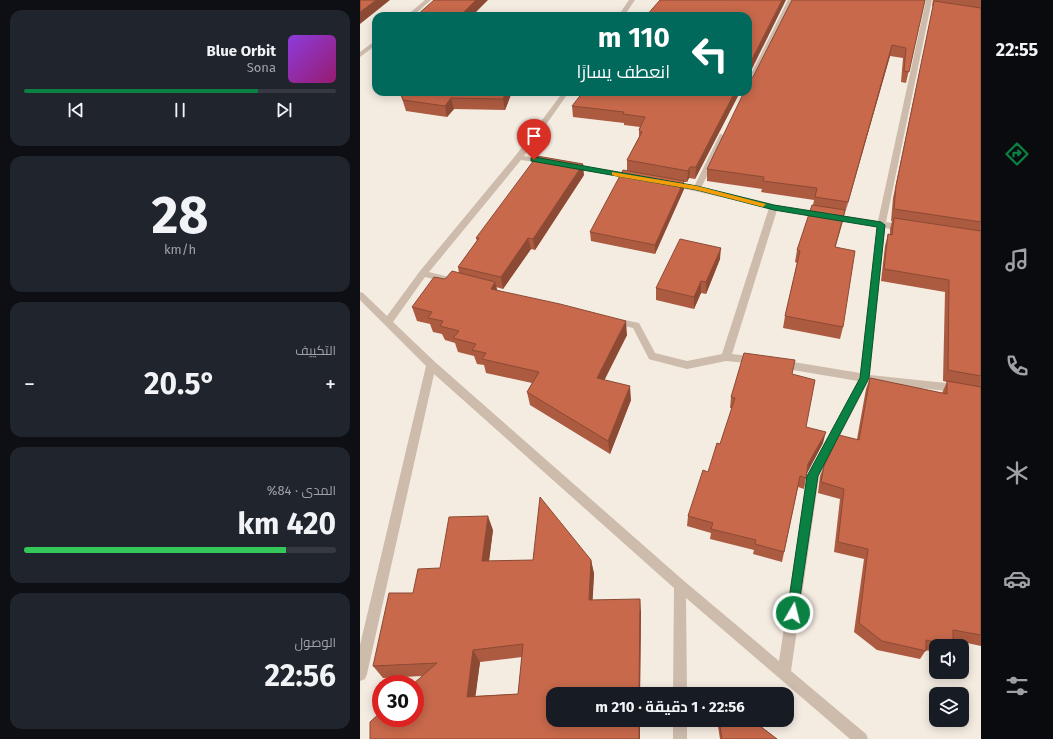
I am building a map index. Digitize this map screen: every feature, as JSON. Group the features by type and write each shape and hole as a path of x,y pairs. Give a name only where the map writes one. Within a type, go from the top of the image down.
{"street":[{"path":"414,0 427,1"},
{"path":"624,12 632,0"},
{"path":"752,78 791,0"},
{"path":"414,12 427,1"},
{"path":"784,674 813,476 864,378 881,225 928,6"},
{"path":"360,55 372,45"},
{"path":"388,321 423,273 519,157 563,96"},
{"path":"697,188 728,126"},
{"path":"519,157 643,179"},
{"path":"666,183 697,188 774,207 912,229"},
{"path":"726,357 774,207"},
{"path":"423,273 470,284"},
{"path":"360,295 431,365 680,585 861,739"},
{"path":"608,319 636,326 652,356 687,365 726,357 768,361 864,378 946,387 981,394"},
{"path":"360,674 431,365"},
{"path":"680,585 680,687"},
{"path":"680,727 680,739"}],"building":[{"path":"360,0 376,0 360,12"},
{"path":"434,0 476,0 464,12 420,12"},
{"path":"660,0 782,0 752,59 752,12 650,12"},
{"path":"792,0 925,0 909,72 904,71 906,48 892,45 848,202 815,197 817,188 763,181 764,177 707,169 742,96 752,96 753,77"},
{"path":"934,1 981,8 981,222 894,209 896,186"},
{"path":"402,96 504,96 503,99 451,98 445,106 403,100"},
{"path":"580,96 733,96 696,167 690,167 688,171 627,160 642,132 639,130 645,117 623,114 624,112 572,106"},
{"path":"537,156 583,164 533,239 528,238 501,277 458,267 479,238 476,238"},
{"path":"623,170 684,181 655,245 590,232"},
{"path":"812,205 845,210 835,247 855,251 843,327 785,316 800,251 797,250"},
{"path":"894,218 981,231 981,376 948,370 949,280 884,269 888,234 892,235"},
{"path":"680,239 721,248 706,282 701,281 694,297 656,288"},
{"path":"452,271 495,282 491,289 560,304 626,321 597,378 630,386 608,441 527,392 539,372 482,359 486,353 472,350 476,344 453,338 459,331 440,326 443,321 428,318 432,312 412,307 434,277 445,279"},
{"path":"744,353 795,360 792,374 815,380 806,427 826,432 808,464 806,478 800,476 784,552 755,544 756,540 711,529 713,523 688,516 703,470 708,472 717,443 720,444 735,398 731,397"},
{"path":"870,378 947,394 947,381 981,387 981,635 953,630 953,639 926,640 926,651 882,641 859,623 868,549 838,542 844,489 821,482 824,466 839,435 859,440"},
{"path":"540,497 591,560 589,600 640,599 639,687 546,687 546,727 639,727 639,739 370,739 370,722 372,720 372,727 424,727 423,675 437,663 373,666 389,593 413,593 418,569 440,568 449,517 488,516 482,561 533,560","holes":["523,644 518,694 467,697 473,650"]},
{"path":"720,727 761,727 777,739 722,739"}],"slow traffic":[{"path":"615,174 697,188 763,204"}],"route":[{"path":"534,160 697,188 774,207 881,225 864,378 813,476 793,613"}]}
